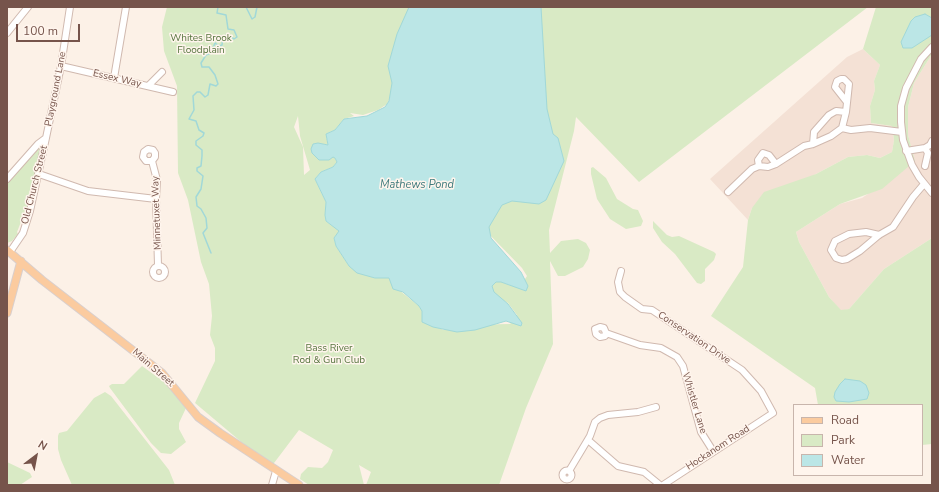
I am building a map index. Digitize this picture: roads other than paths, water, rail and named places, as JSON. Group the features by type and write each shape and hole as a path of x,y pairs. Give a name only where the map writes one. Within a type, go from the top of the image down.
{"main road":[{"name":"Main Street","path":"9,251 42,280 162,372 198,416 299,485"},
{"path":"7,313 21,261"}],"street":[{"path":"7,33 28,7"},
{"name":"Playground Lane","path":"7,179 38,144 46,138 61,66 70,7"},
{"path":"114,78 126,7"},
{"path":"932,47 918,64 906,88 901,106 902,132 906,151 912,165 924,184 932,192"},
{"name":"Essex Way","path":"61,66 148,86 157,90 173,92"},
{"path":"148,86 162,72"},
{"path":"728,192 746,173 759,166 768,167 776,164 804,146 813,144 831,136 842,128 846,112 846,101"},
{"path":"813,144 814,132 829,114 836,111 846,112"},
{"path":"842,128 851,130 870,128 902,132"},
{"name":"Old Church Street","path":"9,251 24,229 39,174 46,138"},
{"path":"906,151 925,148 932,141"},
{"path":"925,148 928,153 925,166"},
{"path":"759,166 758,160 763,153 769,155 776,164"},
{"name":"Minnetuxet Way","path":"152,161 157,180 156,199 158,265"},
{"path":"39,174 88,191 156,199"},
{"path":"879,235 866,232 849,234 835,241 831,250 836,258 847,259 860,252 879,235 893,227 913,197 924,184"},
{"name":"Conservation Drive","path":"621,271 618,282 620,292 625,298 642,309 652,310 742,370 761,391 773,413"},
{"name":"Whistler Lane","path":"606,333 640,345 661,348 677,357 683,366 698,425 713,451"},
{"path":"568,471 588,440 595,422 614,413 647,410 656,407"},
{"name":"Hockanom Road","path":"662,485 773,413"},
{"path":"588,440 618,466 644,472 662,485"},
{"path":"272,485 276,470"}],"water":[{"name":"Mathews Pond","path":"409,7 541,7 547,109 553,134 558,138 564,161 546,200 539,204 512,201 502,205 489,227 491,238 521,272 528,286 526,291 501,282 496,282 492,286 494,292 508,304 522,323 521,326 506,321 475,330 457,332 433,327 422,322 422,311 419,306 403,292 393,289 389,278 375,278 357,273 349,266 336,246 334,238 339,231 326,221 326,202 315,179 321,172 333,167 337,162 333,157 329,160 319,160 312,153 311,149 313,144 318,143 328,145 326,134 335,130 344,119 367,116 385,107 389,101 392,83 388,66 397,34"},
{"path":"925,14 932,18 932,35 912,48 903,48 901,42 911,21 915,17"},
{"path":"845,379 860,381 866,385 869,393 867,399 849,402 836,401 834,397 835,392"}],"waterway":[{"path":"211,253 203,233 207,228 206,218 201,209 197,206 196,197 201,189 203,176 197,171 197,168 201,166 202,150 196,145 196,141 203,136 204,133 199,130 196,121 189,119 194,110 193,96 197,92 200,92 205,97 208,95 210,84 216,86 218,84 215,75 209,67 202,67 201,63 206,55 211,53 215,43 219,46 222,45 223,36 229,35 234,39 237,37 234,30 228,29 226,15 217,13 218,7"},
{"path":"246,7 252,19 255,17 257,7"}],"park label":[{"name":"Whites Brook Floodplain","path":"201,44"},
{"name":"Bass River Rod & Gun Club","path":"329,354"}]}
